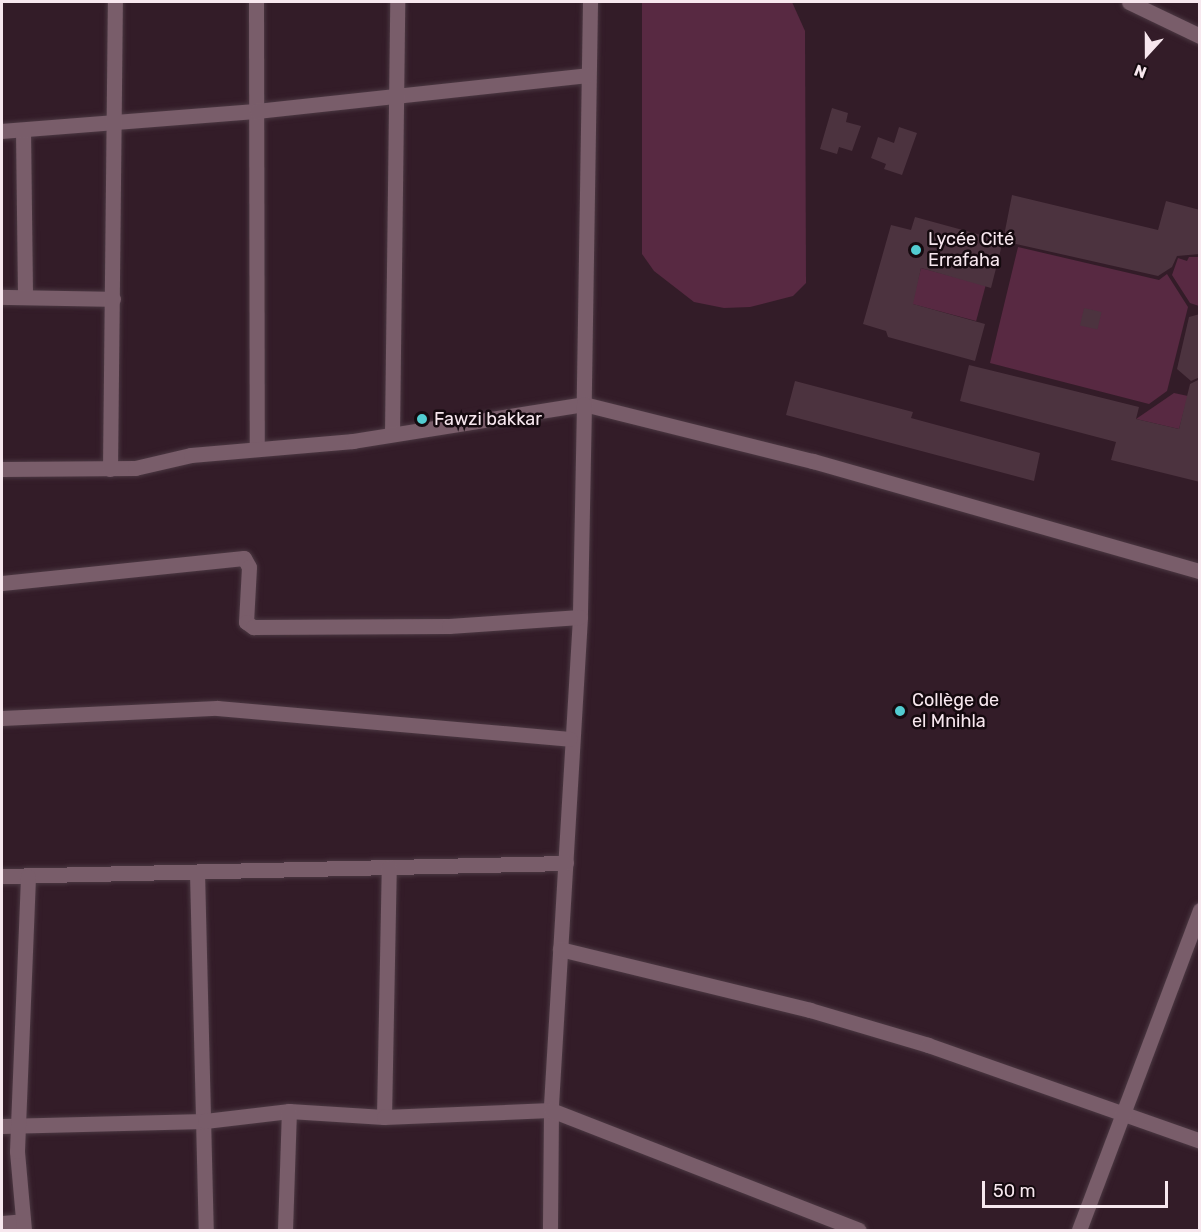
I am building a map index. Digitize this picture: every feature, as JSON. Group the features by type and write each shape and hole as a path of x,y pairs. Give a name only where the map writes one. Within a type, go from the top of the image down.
{"street":[{"path":"110,469 116,2"},
{"path":"256,2 257,447"},
{"path":"392,434 394,95 397,2"},
{"path":"550,1230 551,1110 566,862 570,739 579,617 590,2"},
{"path":"1129,2 1200,36"},
{"path":"2,132 114,120 257,111 587,75"},
{"path":"23,130 26,297"},
{"path":"2,297 113,299"},
{"path":"2,469 110,469 257,447 333,443 584,404 803,459 1200,571"},
{"path":"2,583 244,558 249,567 246,622 253,627 449,626 579,617"},
{"path":"2,718 217,708 570,739"},
{"path":"2,876 566,862"},
{"path":"384,1117 389,867"},
{"path":"197,872 206,1230"},
{"path":"2,1222 23,1226 19,1126 28,876"},
{"path":"1078,1230 1200,910"},
{"path":"560,949 810,1011 928,1045 1200,1141"},
{"path":"2,1126 205,1121 289,1111 384,1117 551,1110 858,1230"},
{"path":"285,1230 289,1111"}],"shaded area":[{"path":"642,2 792,2 805,31 806,283 793,296 750,307 724,308 694,302 654,271 642,254"},
{"path":"1018,247 1159,280 1167,274 1188,307 1167,391 1149,404 990,363"},
{"path":"1189,257 1199,257 1199,306 1190,303 1172,275 1178,258 1187,261"},
{"path":"921,268 986,285 976,321 911,304"},
{"path":"1174,393 1188,396 1179,429 1136,419"}],"building":[{"path":"832,108 848,113 846,122 861,126 852,151 839,147 837,154 820,149"},
{"path":"899,127 917,133 902,175 884,169 886,164 871,158 878,137 894,143"},
{"path":"1012,195 1158,230 1166,201 1200,210 1200,254 1177,256 1172,267 1158,276 1003,241"},
{"path":"915,217 1003,241 991,288 921,268 913,304 985,324 975,361 888,337 886,331 863,324 891,225 911,230"},
{"path":"1084,308 1102,312 1097,330 1080,326"},
{"path":"1200,314 1200,377 1191,381 1177,369 1189,317"},
{"path":"969,365 1139,407 1136,419 1179,429 1190,384 1200,379 1200,482 1111,460 1116,442 960,401"},
{"path":"795,381 913,412 911,418 1040,453 1034,481 786,415"}],"place":[{"name":"Lycée Cité Errafaha","path":"916,250"},
{"name":"Fawzi bakkar","path":"422,419"},
{"name":"Collège de el Mnihla","path":"900,711"}]}
